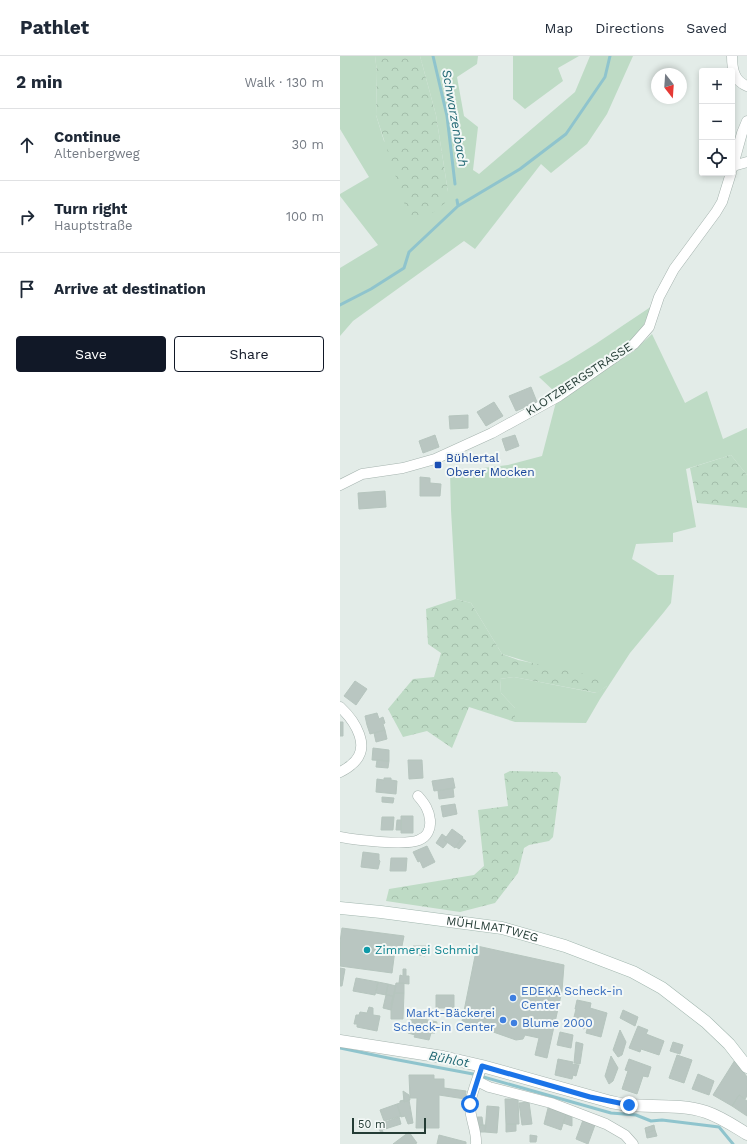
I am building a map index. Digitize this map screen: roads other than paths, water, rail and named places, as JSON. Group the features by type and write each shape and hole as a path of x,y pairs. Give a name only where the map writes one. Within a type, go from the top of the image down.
{"main road":[{"name":"MÜHLMATTWEG","path":"340,908 502,928 566,946 638,975 662,988 706,1022 729,1044 747,1067"},
{"path":"340,1041 443,1057 480,1073 611,1102 629,1105 690,1108 705,1111 718,1116 747,1134"}],"street":[{"path":"732,56 734,74 740,83 747,86"},
{"name":"KLOTZBERGSTRASSE","path":"735,159 747,121"},
{"path":"735,168 747,162"},
{"name":"KLOTZBERGSTRASSE","path":"340,485 362,474 403,468 435,459 492,433 559,396 634,344 649,327 659,297 674,269 722,202 730,176"},
{"path":"340,707 350,717 360,733 361,743 359,755 352,765 340,772"},
{"path":"340,837 398,842 414,842 421,840 428,834 431,826 429,813 424,803 418,796"},
{"path":"476,1144 476,1133 470,1104 480,1073"},
{"path":"480,1073 489,1087 551,1103 606,1124 625,1135 633,1144"}],"waterway":[{"name":"Schwarzenbach","path":"433,56 447,116 455,184"},
{"name":"Schwarzenbach","path":"457,200 458,206 520,169 566,134 605,77 610,56"},
{"name":"Schwarzenbach","path":"340,305 371,289 404,268 409,252 458,206"},
{"name":"Bühlot","path":"340,1048 473,1074 611,1113 636,1115 651,1121 662,1120 719,1127 733,1144"}],"place":[{"name":"Bühlertal Oberer Mocken","path":"438,465"},
{"name":"Zimmerei Schmid","path":"367,950"},
{"name":"EDEKA Scheck-in Center","path":"513,998"},
{"name":"Markt-Bäckerei Scheck-in Center","path":"503,1020"},
{"name":"Blume 2000","path":"514,1023"}]}
